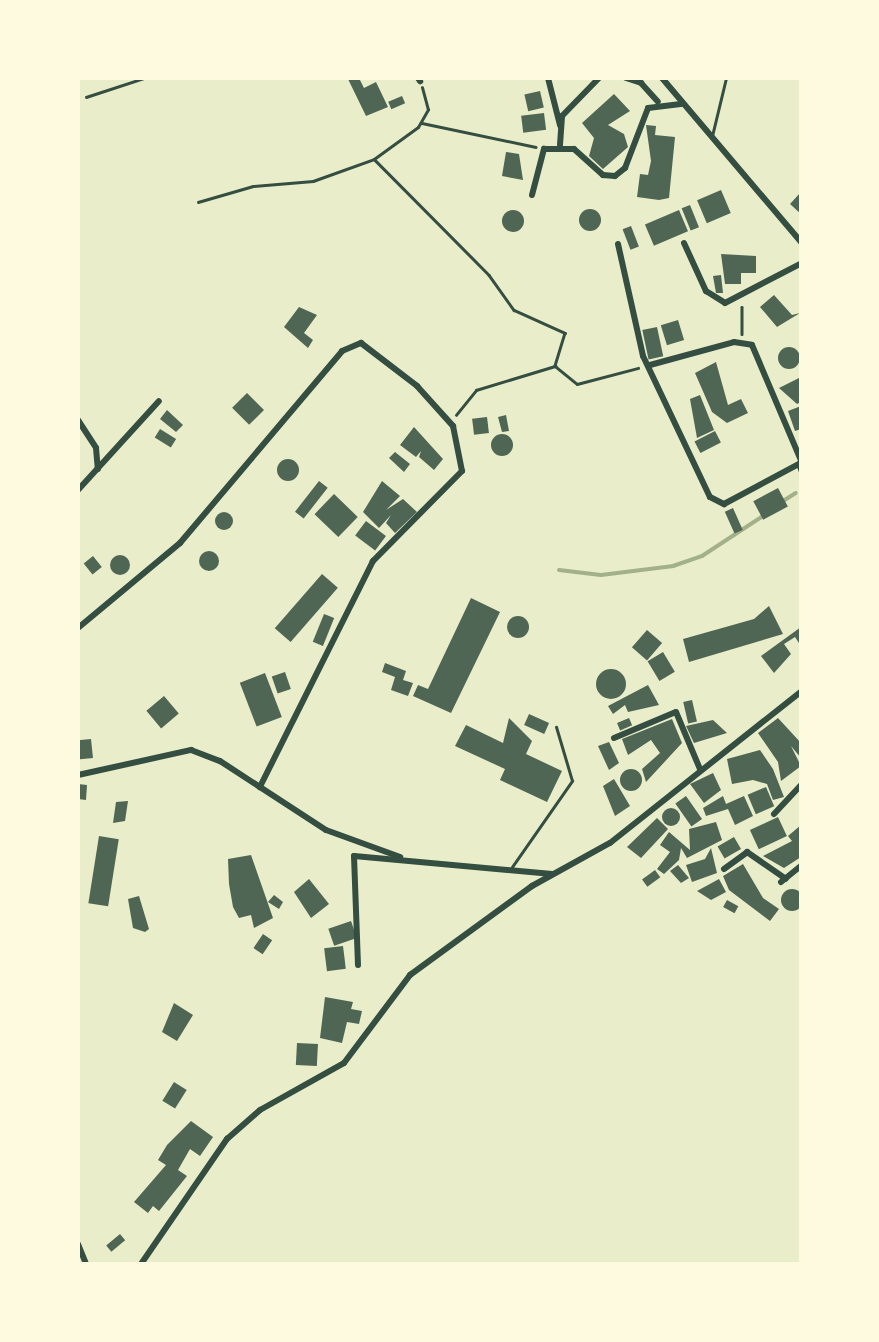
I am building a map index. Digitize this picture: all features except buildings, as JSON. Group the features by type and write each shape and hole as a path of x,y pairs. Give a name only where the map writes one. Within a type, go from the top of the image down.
{"street":[{"path":"548,78 561,130 560,145"},
{"path":"561,130 578,94 599,78"},
{"path":"626,78 641,82 658,102 683,104"},
{"path":"662,78 802,244"},
{"path":"532,195 544,149 560,145 603,175 615,176 630,158 641,120 658,102"},
{"path":"684,243 714,300 742,298 802,264"},
{"path":"618,244 650,365 717,503 801,467 768,370 742,340 650,365"},
{"path":"78,628 180,543 327,364 361,343 417,386 453,426 463,461 458,483 373,562 260,787"},
{"path":"78,490 158,401"},
{"path":"78,420 96,448 98,470"},
{"path":"141,1264 236,1130 277,1100 330,1076 353,1055 389,995 410,975 553,874 610,843 802,692"},
{"path":"614,738 676,712 700,769"},
{"path":"78,775 192,750 260,787 326,830 400,857"},
{"path":"774,814 802,784"},
{"path":"724,868 747,852 784,880 802,865"},
{"path":"358,965 354,856 400,857 508,873 553,874"},
{"path":"78,1244 86,1264"}],"lane":[{"path":"712,138 726,78"},
{"path":"508,873 572,781 556,728"}],"path":[{"path":"86,97 144,78"},
{"path":"198,202 253,186 313,181 374,159 420,122 428,110 419,79"},
{"path":"420,122 544,149"},
{"path":"374,159 490,276 514,310 565,333 555,366"},
{"path":"742,298 742,340"},
{"path":"555,366 577,384 650,365"},
{"path":"453,426 459,407 476,390 555,366"}],"waterway":[{"path":"783,501 796,493"},
{"path":"559,570 601,575 673,566 702,556 763,516"}]}
